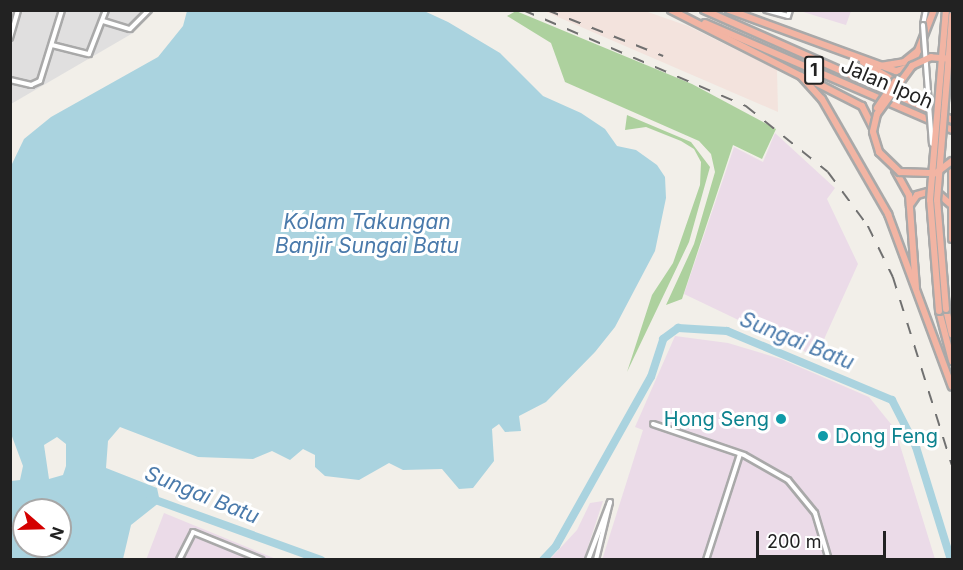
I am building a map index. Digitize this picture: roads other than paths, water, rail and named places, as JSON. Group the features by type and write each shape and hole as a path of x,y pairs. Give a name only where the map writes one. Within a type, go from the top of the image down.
{"highway":[{"path":"671,10 862,106 876,108 895,81 860,59"},
{"name":"Jalan Ipoh","path":"676,10 952,130"},
{"name":"Jalan Ipoh","path":"704,10 952,120"},
{"path":"729,10 896,71 931,57 952,59"},
{"path":"873,128 912,66 921,48 933,10"},
{"path":"946,10 933,152 930,245 952,361"},
{"path":"952,16 937,200 943,310 952,334"},
{"path":"880,66 904,62 921,48"},
{"path":"801,76 831,112 875,185 952,387"},
{"path":"862,106 873,128 879,152 894,169 909,205 917,294"},
{"path":"894,169 926,175 952,162 950,204 952,239"},
{"path":"909,205 917,195 934,190 950,204"}],"street":[{"path":"10,38 18,10"},
{"path":"10,80 31,85 40,81 62,10"},
{"path":"52,45 89,54 106,10"},
{"path":"103,21 130,29 149,10"},
{"path":"766,10 788,16 790,10"},
{"path":"926,10 933,152"},
{"path":"653,424 740,454 792,483 815,513 829,560"},
{"path":"706,560 740,454"},
{"path":"588,560 610,502 596,560"},
{"path":"179,560 193,532 262,560"}],"water":[{"name":"Kolam Takungan Banjir Sungai Batu","path":"422,10 448,22 500,53 543,96 581,113 605,129 617,146 636,150 657,165 665,177 666,198 655,251 615,327 595,352 546,402 519,416 521,431 505,432 499,424 492,429 494,461 473,488 459,489 442,469 403,470 389,463 359,480 325,476 315,467 315,455 303,449 290,460 272,451 253,459 198,457 120,427 108,441 106,468 157,488 160,502 131,525 123,559 11,559 11,481 20,480 23,466 10,431 11,166 24,139 51,117 158,57 183,26 187,11","holes":["57,437 66,444 66,466 63,475 49,479 44,445"]}],"waterway":[{"name":"Sungai Batu","path":"543,560 556,546 651,377 663,339 678,328 727,331 892,400 916,447 951,560"},
{"name":"Sungai Batu","path":"150,498 321,560"}],"railway":[{"path":"523,10 746,106 828,172 868,226 893,277 952,465"},
{"path":"547,10 663,56"}],"place":[{"name":"Hong Seng","path":"781,419"},
{"name":"Dong Feng","path":"823,436"}]}
